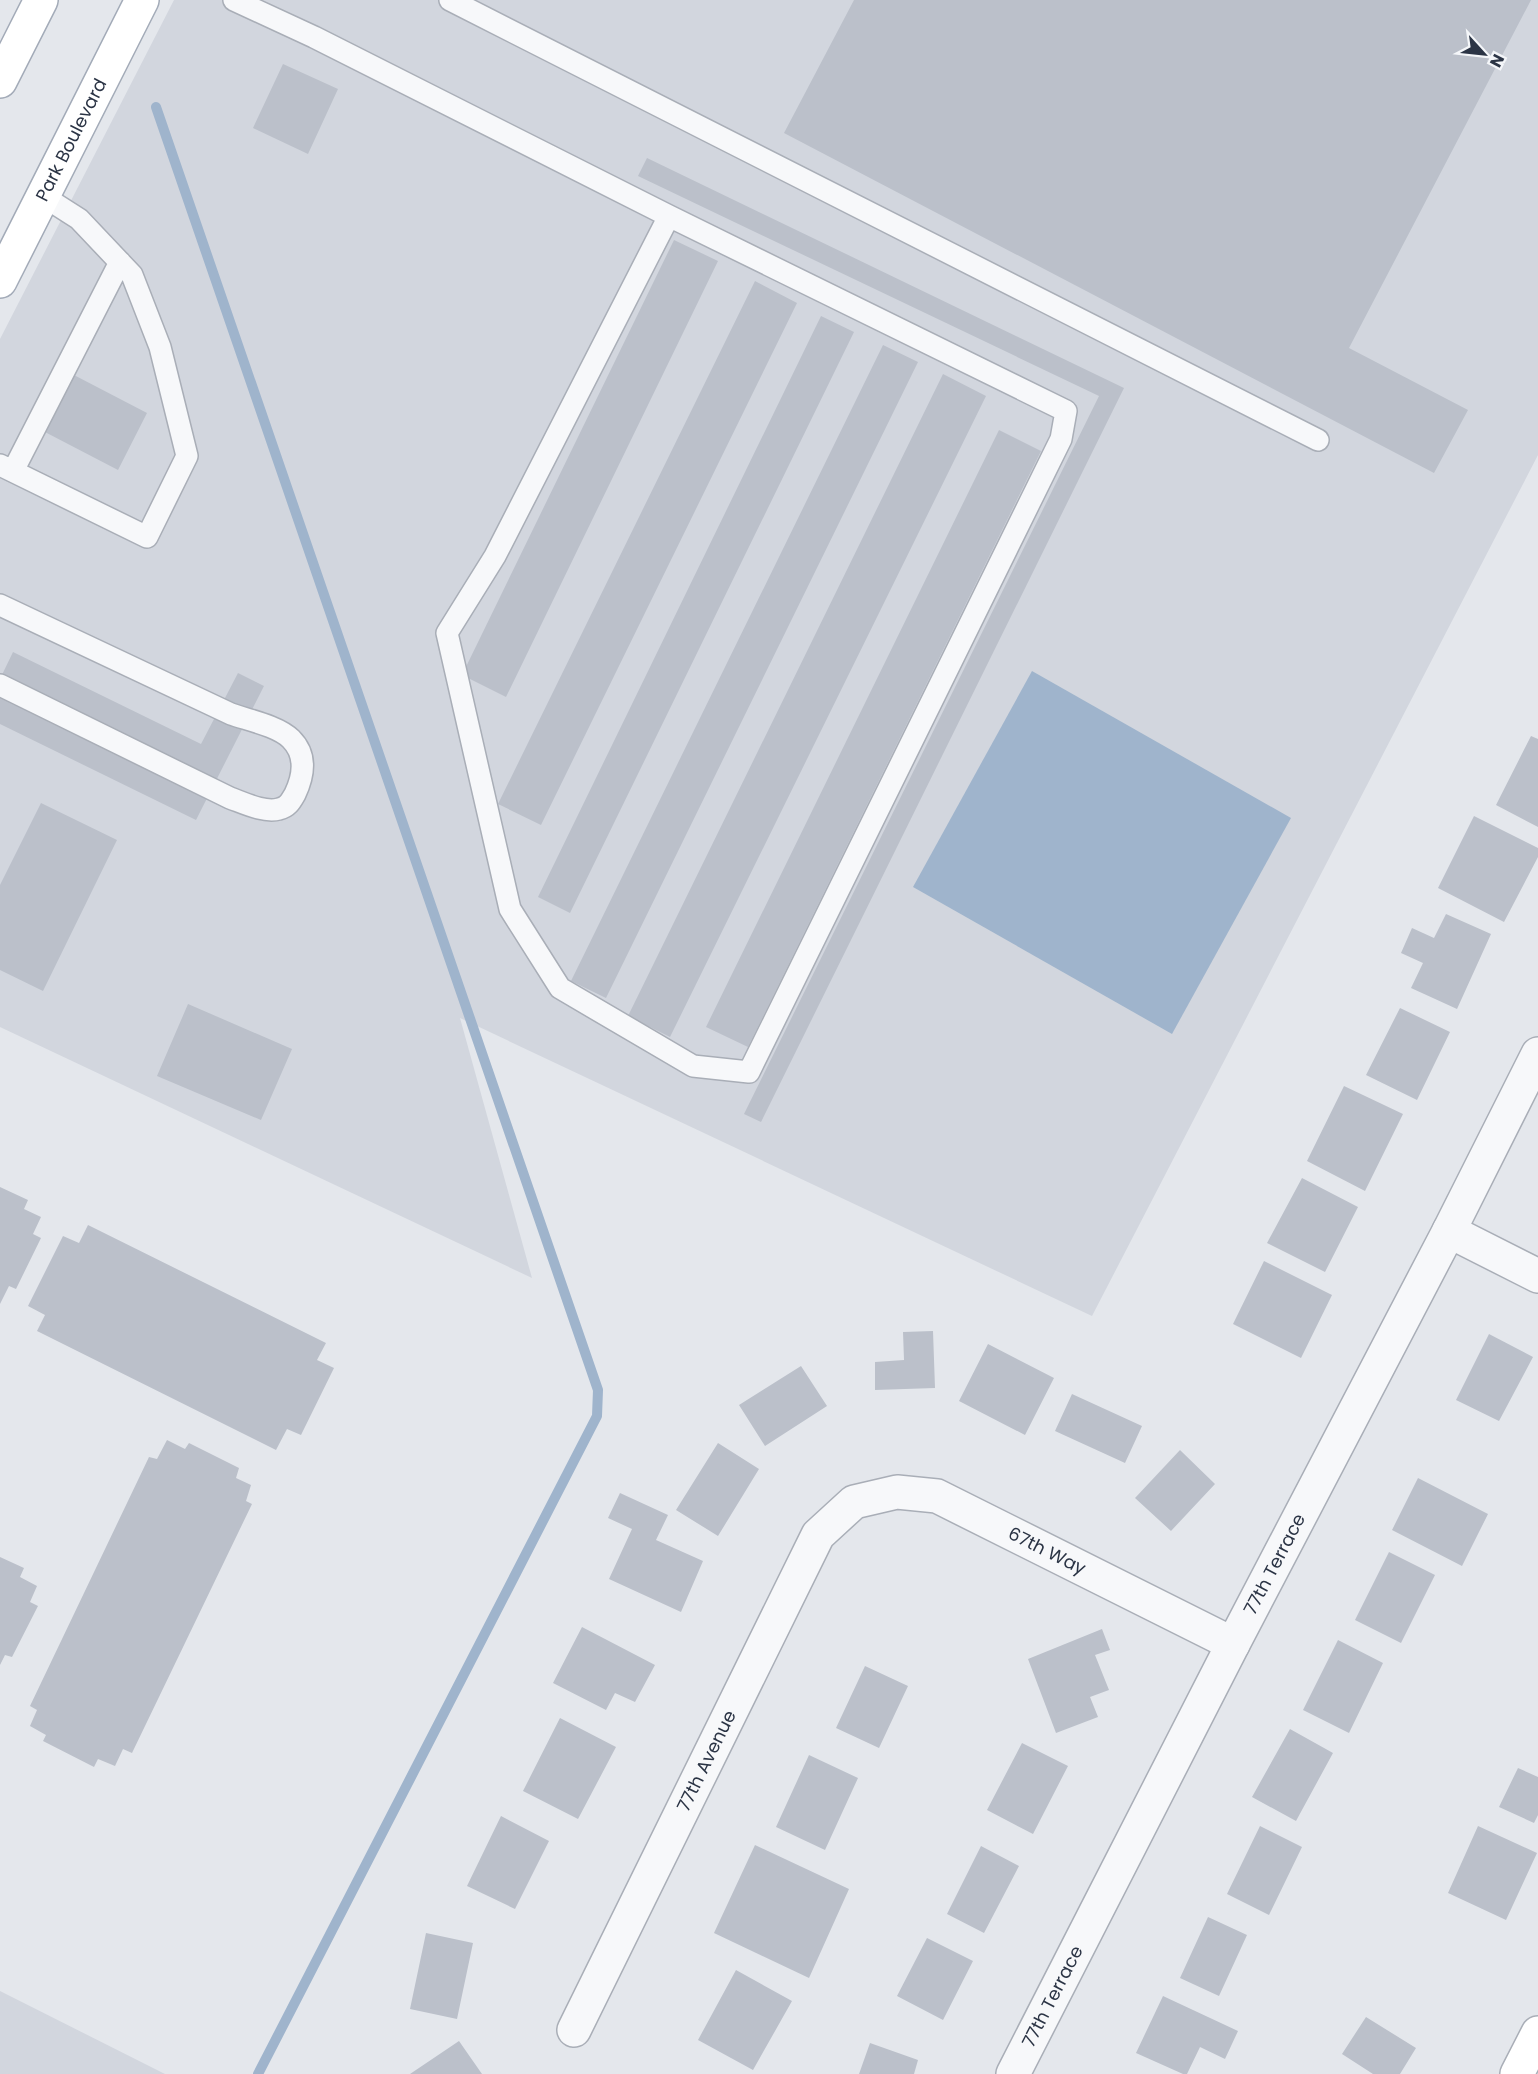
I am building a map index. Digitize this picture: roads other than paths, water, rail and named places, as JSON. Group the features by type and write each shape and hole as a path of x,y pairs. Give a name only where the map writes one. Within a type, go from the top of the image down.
{"main road":[{"path":"0,81 41,0"},
{"name":"Park Boulevard","path":"0,281 142,0"},
{"path":"1517,2074 1538,2033"}],"street":[{"name":"77th Terrace","path":"1013,2074 1233,1644 1449,1232 1538,1054"},
{"path":"1449,1232 1538,1276"},
{"name":"67th Way","path":"854,1502 897,1492 937,1496 1233,1644"},
{"name":"77th Avenue","path":"574,2030 818,1535 854,1502"}],"lane":[{"path":"234,0 314,37 669,216 1066,411 1061,439 749,1072 693,1066 560,988 510,909 447,633 495,556 669,216"},
{"path":"450,0 1318,440"},
{"path":"43,196 79,219 120,262 132,275 160,347 187,456 147,537 7,468 120,262"},
{"path":"0,605 231,714 265,725 289,737 302,756 304,771 290,803 272,810 251,805 230,798 0,685"}],"water":[{"path":"1032,671 1291,818 1172,1034 913,887"}],"waterway":[{"path":"156,107 598,1390 597,1416 258,2074"}]}
